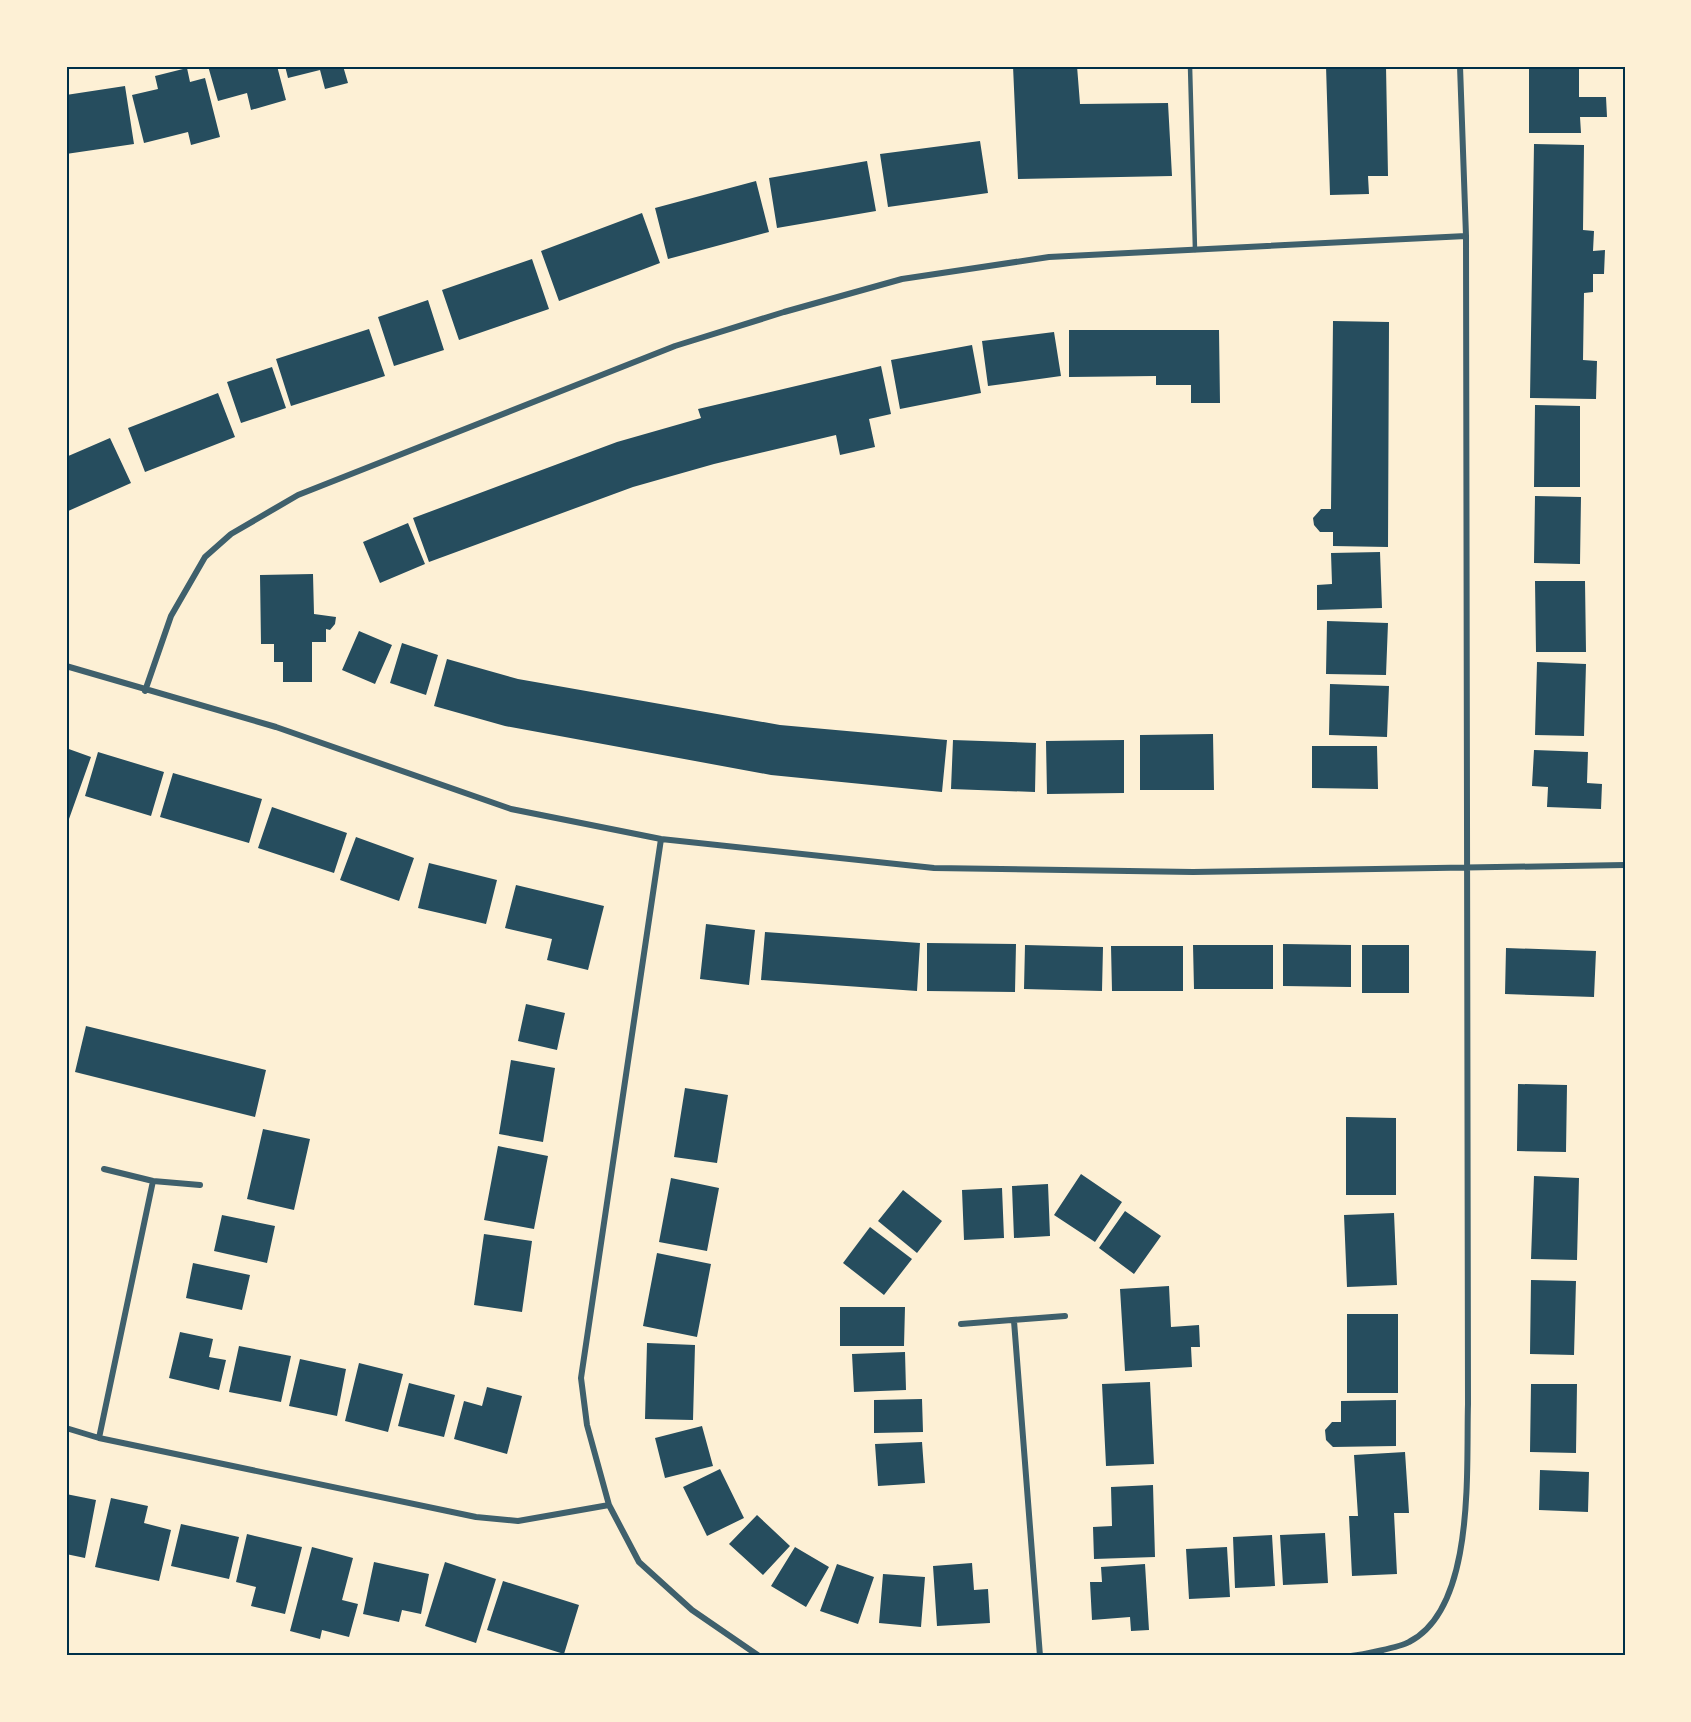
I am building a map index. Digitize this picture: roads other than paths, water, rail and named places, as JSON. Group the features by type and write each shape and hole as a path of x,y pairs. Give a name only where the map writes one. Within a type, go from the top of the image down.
{"street":[{"path":"1351,1656 1409,1642 1438,1618 1453,1581 1464,1538 1468,1404 1466,236 1460,66"},
{"path":"145,691 171,616 205,557 231,534 298,495 675,346 902,279 1049,257 1466,236"},
{"path":"66,666 145,691 276,727 511,809 661,839 934,868 1193,872 1625,865"},
{"path":"661,839 581,1378 587,1425 609,1504 639,1562 692,1610 759,1656"},
{"path":"104,1169 153,1181 200,1185"},
{"path":"99,1438 153,1181"},
{"path":"961,1324 1065,1316"},
{"path":"1014,1321 1040,1656"},
{"path":"66,1428 99,1438 476,1516 518,1521 609,1504"}],"lane":[{"path":"1191,66 1195,250"}]}
